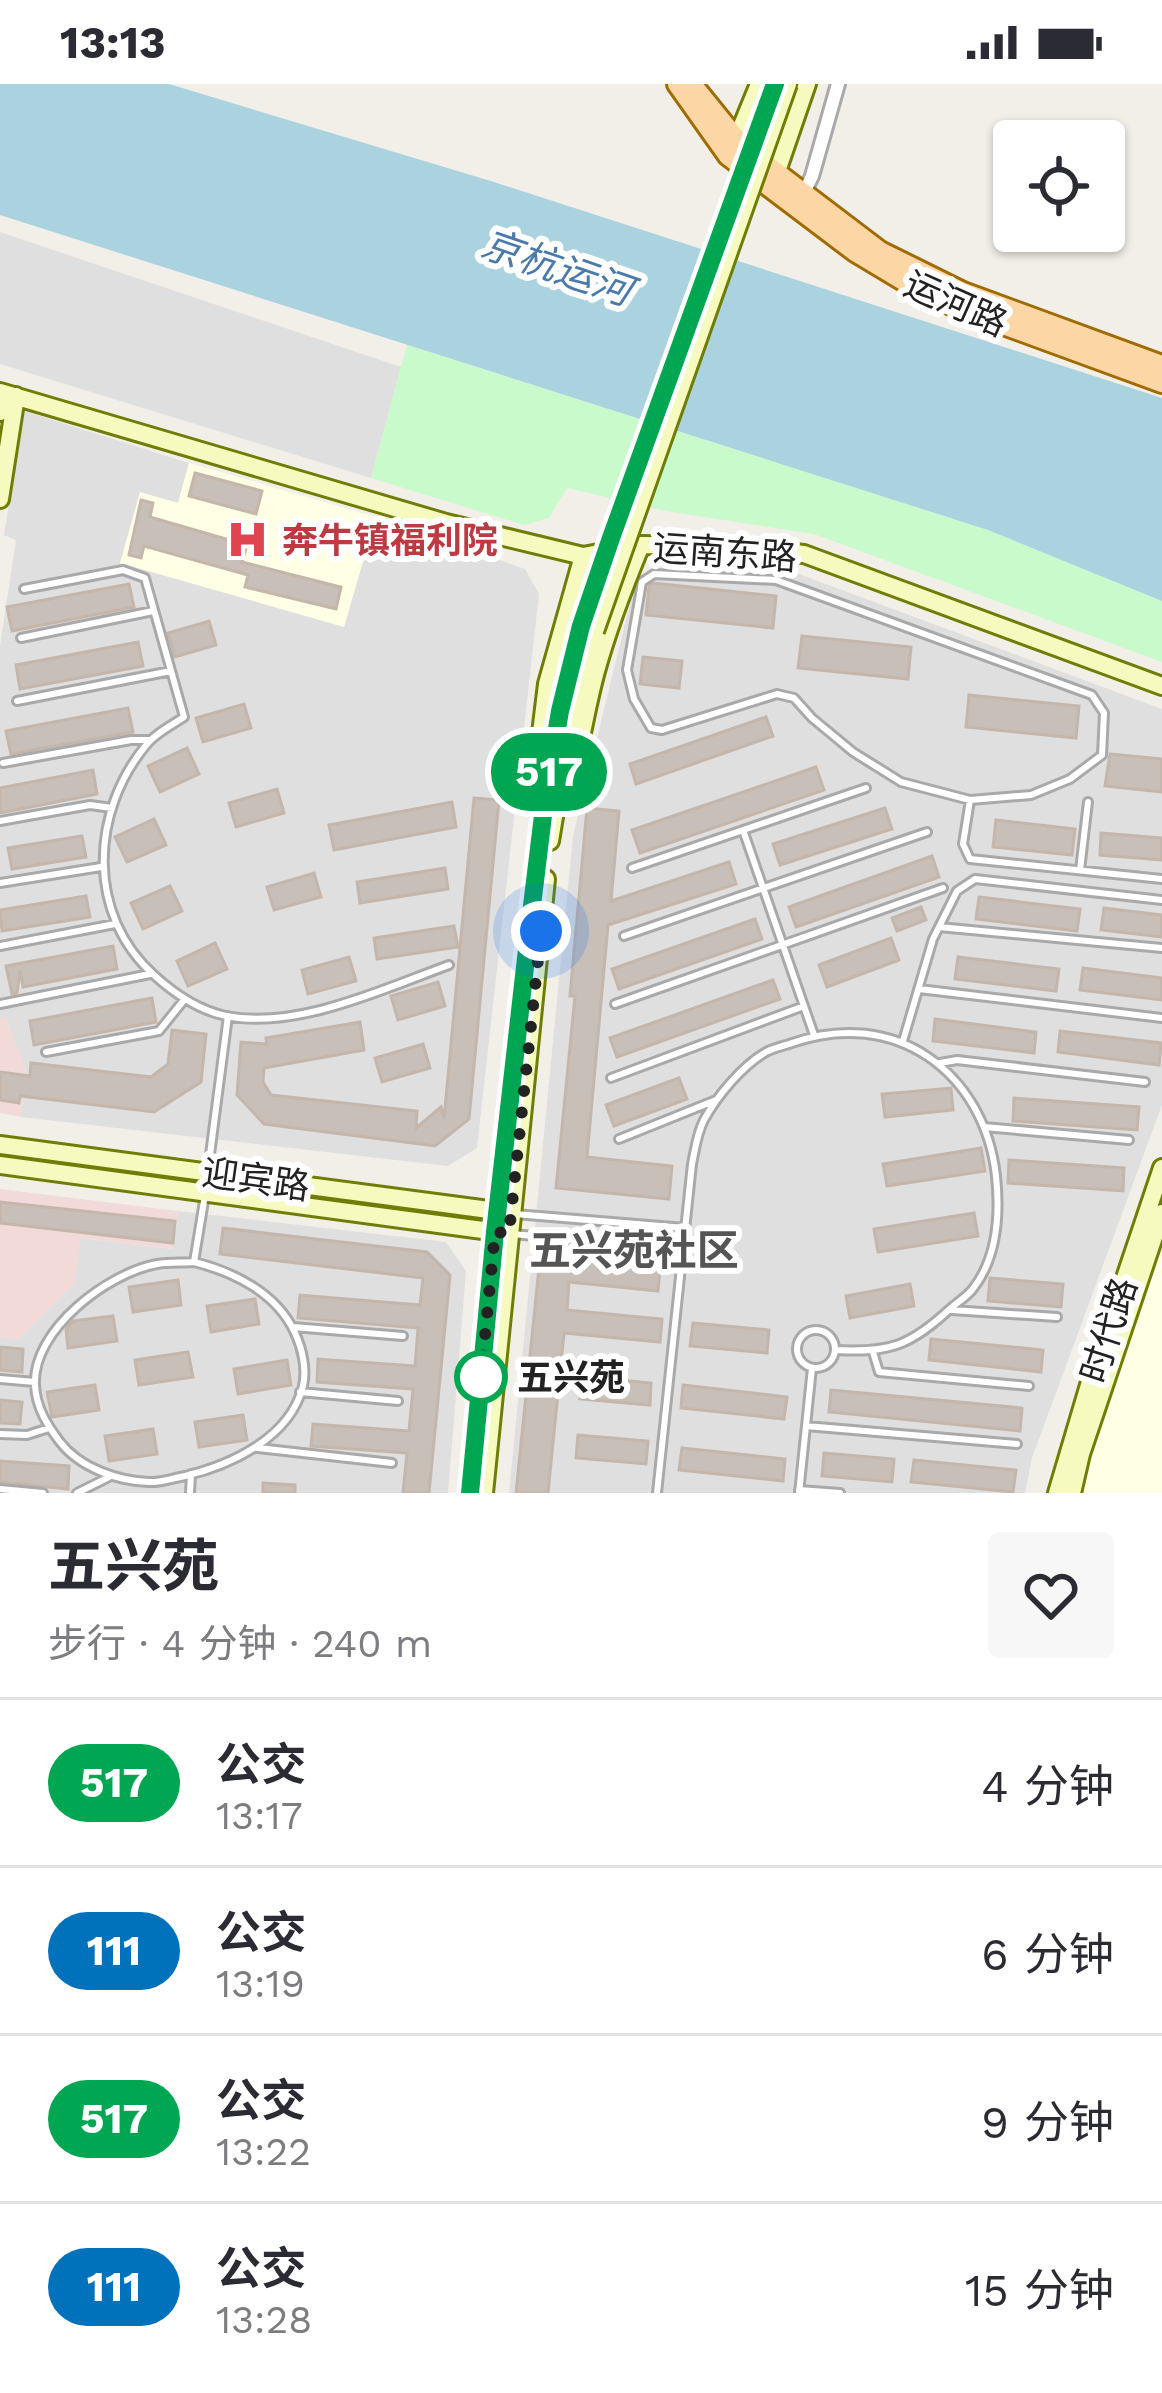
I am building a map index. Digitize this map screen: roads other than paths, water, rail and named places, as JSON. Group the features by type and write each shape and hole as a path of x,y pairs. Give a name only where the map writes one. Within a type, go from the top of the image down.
{"main road":[{"path":"676,84 733,144"},
{"path":"692,84 733,144"},
{"path":"733,144 755,84"},
{"path":"484,1493 504,1212 560,711 776,84"},
{"path":"588,628 734,243 788,84"},
{"path":"773,178 804,84"},
{"name":"运河路","path":"733,144 855,252 905,282 957,308 1162,383"},
{"name":"运河路","path":"799,202 880,251 963,292 1162,365"},
{"path":"0,412 6,394"},
{"path":"0,499 6,394"},
{"name":"运南东路","path":"6,394 446,523 583,556 641,545 725,546 804,554 1162,686"},
{"path":"545,841 578,757 596,671 641,545"},
{"path":"545,841 537,766 547,684 583,556"},
{"name":"迎宾路","path":"0,1145 504,1212"},
{"name":"迎宾路","path":"0,1165 502,1233"},
{"name":"时代路","path":"1057,1493 1162,1168"},
{"name":"时代路","path":"1072,1493 1162,1213"},
{"path":"470,1493 502,1233"}],"street":[{"path":"799,202 812,176 838,84"}],"lane":[{"path":"24,589 123,570 145,578 184,717 149,740 120,782 105,826 101,867 115,924 141,965 184,1000 229,1016 280,1019 449,965"},
{"path":"654,574 776,580 1092,694 1104,713 1102,755 1070,779 1030,795 970,800 901,782 853,752 794,698 777,694 662,730 651,728 634,699 627,670 642,582 654,574"},
{"path":"21,638 154,611"},
{"path":"17,701 171,671"},
{"path":"4,763 149,740"},
{"path":"632,868 866,788"},
{"path":"970,800 963,844 970,859 1162,879"},
{"path":"1080,871 1088,802"},
{"path":"0,821 90,806 112,808"},
{"path":"743,830 814,1035"},
{"path":"624,936 927,832"},
{"path":"0,883 101,867"},
{"path":"904,1041 939,927 957,891 975,879 1162,900"},
{"path":"615,1004 944,888"},
{"path":"0,946 115,924"},
{"path":"939,927 1162,948"},
{"path":"1,1004 152,974"},
{"path":"919,988 1162,1018"},
{"path":"46,1052 159,1031 184,1000"},
{"path":"611,1078 805,1006"},
{"path":"208,1173 229,1016"},
{"path":"657,1493 692,1164 702,1123 730,1083 765,1053 814,1035 852,1031 904,1041 939,1063 972,1100 992,1147 998,1195 996,1239 973,1288 916,1338 873,1352 835,1349"},
{"path":"939,1063 957,1060 1145,1082"},
{"path":"619,1138 719,1099"},
{"path":"984,1127 1129,1140"},
{"path":"194,1262 205,1192"},
{"path":"504,1212 685,1228"},
{"path":"502,1233 682,1249"},
{"path":"194,1262 252,1284 288,1317 292,1327 302,1350 304,1385 288,1416 256,1448 210,1470 154,1483 109,1477 64,1448 42,1415 34,1382 44,1346 73,1310 111,1282 155,1264 194,1262"},
{"path":"950,1310 1057,1317"},
{"path":"292,1327 404,1336"},
{"path":"810,1330 822,1330 832,1338 834,1356 825,1366 812,1368 800,1361 797,1342 810,1330"},
{"path":"873,1352 878,1372 1029,1386"},
{"path":"812,1368 799,1491 840,1493"},
{"path":"0,1379 34,1382"},
{"path":"300,1392 398,1401"},
{"path":"806,1426 1017,1444"},
{"path":"0,1434 27,1435 50,1428"},
{"path":"256,1448 392,1462"},
{"path":"190,1493 191,1474"},
{"path":"77,1493 109,1477"},
{"path":"0,1489 44,1493"}],"water":[{"name":"京杭运河","path":"0,84 169,84 494,182 1162,398 1162,601 988,530 0,215"}],"place":[{"name":"奔牛镇福利院","path":"248,540"},
{"name":"五兴苑","path":"481,1377"}],"district":[{"name":"五兴苑社区","path":"634,1250"}]}
